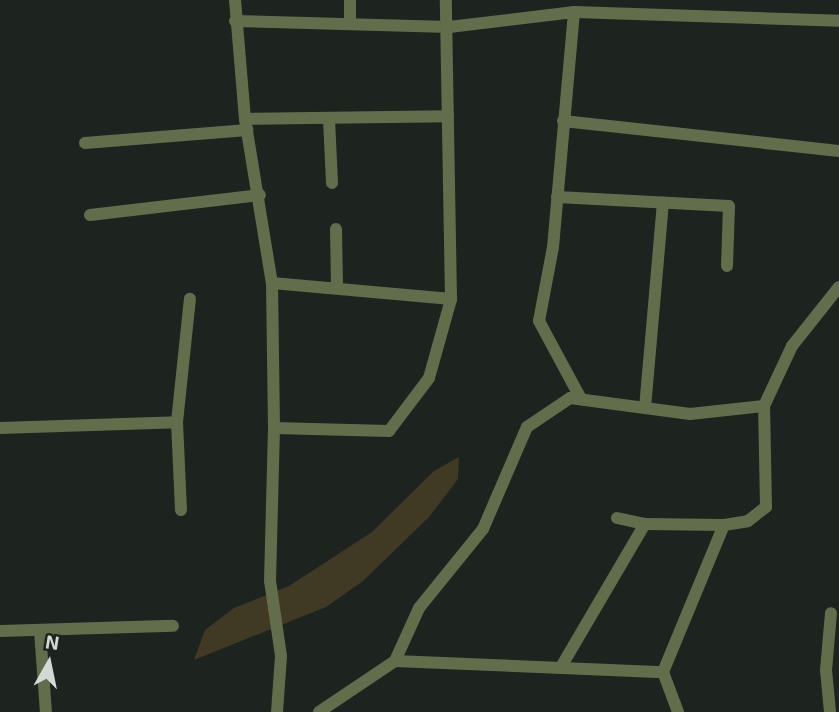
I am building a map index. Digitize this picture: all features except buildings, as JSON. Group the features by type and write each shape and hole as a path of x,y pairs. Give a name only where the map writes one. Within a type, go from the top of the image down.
{"street":[{"path":"235,0 246,125 260,195 272,283 274,428 270,581 281,656 277,712"},
{"path":"350,0 350,24"},
{"path":"274,428 389,431 429,378 451,299 447,116 449,27 446,0"},
{"path":"235,21 449,27 574,12 839,22"},
{"path":"574,12 553,247 539,321 581,399"},
{"path":"85,143 329,118 447,116"},
{"path":"329,118 332,183"},
{"path":"563,121 839,151"},
{"path":"90,215 260,195"},
{"path":"557,197 729,206 727,266"},
{"path":"645,408 663,203"},
{"path":"336,229 337,288"},
{"path":"272,283 451,299"},
{"path":"617,518 645,524 724,525 748,521 765,507 764,406 792,346 839,287"},
{"path":"181,510 177,422 190,299"},
{"path":"319,712 395,661 419,608 483,529 527,427 570,398 690,414 764,406"},
{"path":"0,428 177,422"},
{"path":"561,667 645,524"},
{"path":"678,712 663,671 724,525"},
{"path":"830,712 827,670 831,613"},
{"path":"0,631 173,626"},
{"path":"40,631 46,712"},
{"path":"395,661 663,671"}],"shaded area":[{"path":"459,457 458,479 429,517 363,581 326,607 194,660 205,630 234,608 289,586 372,532 434,471"}]}
